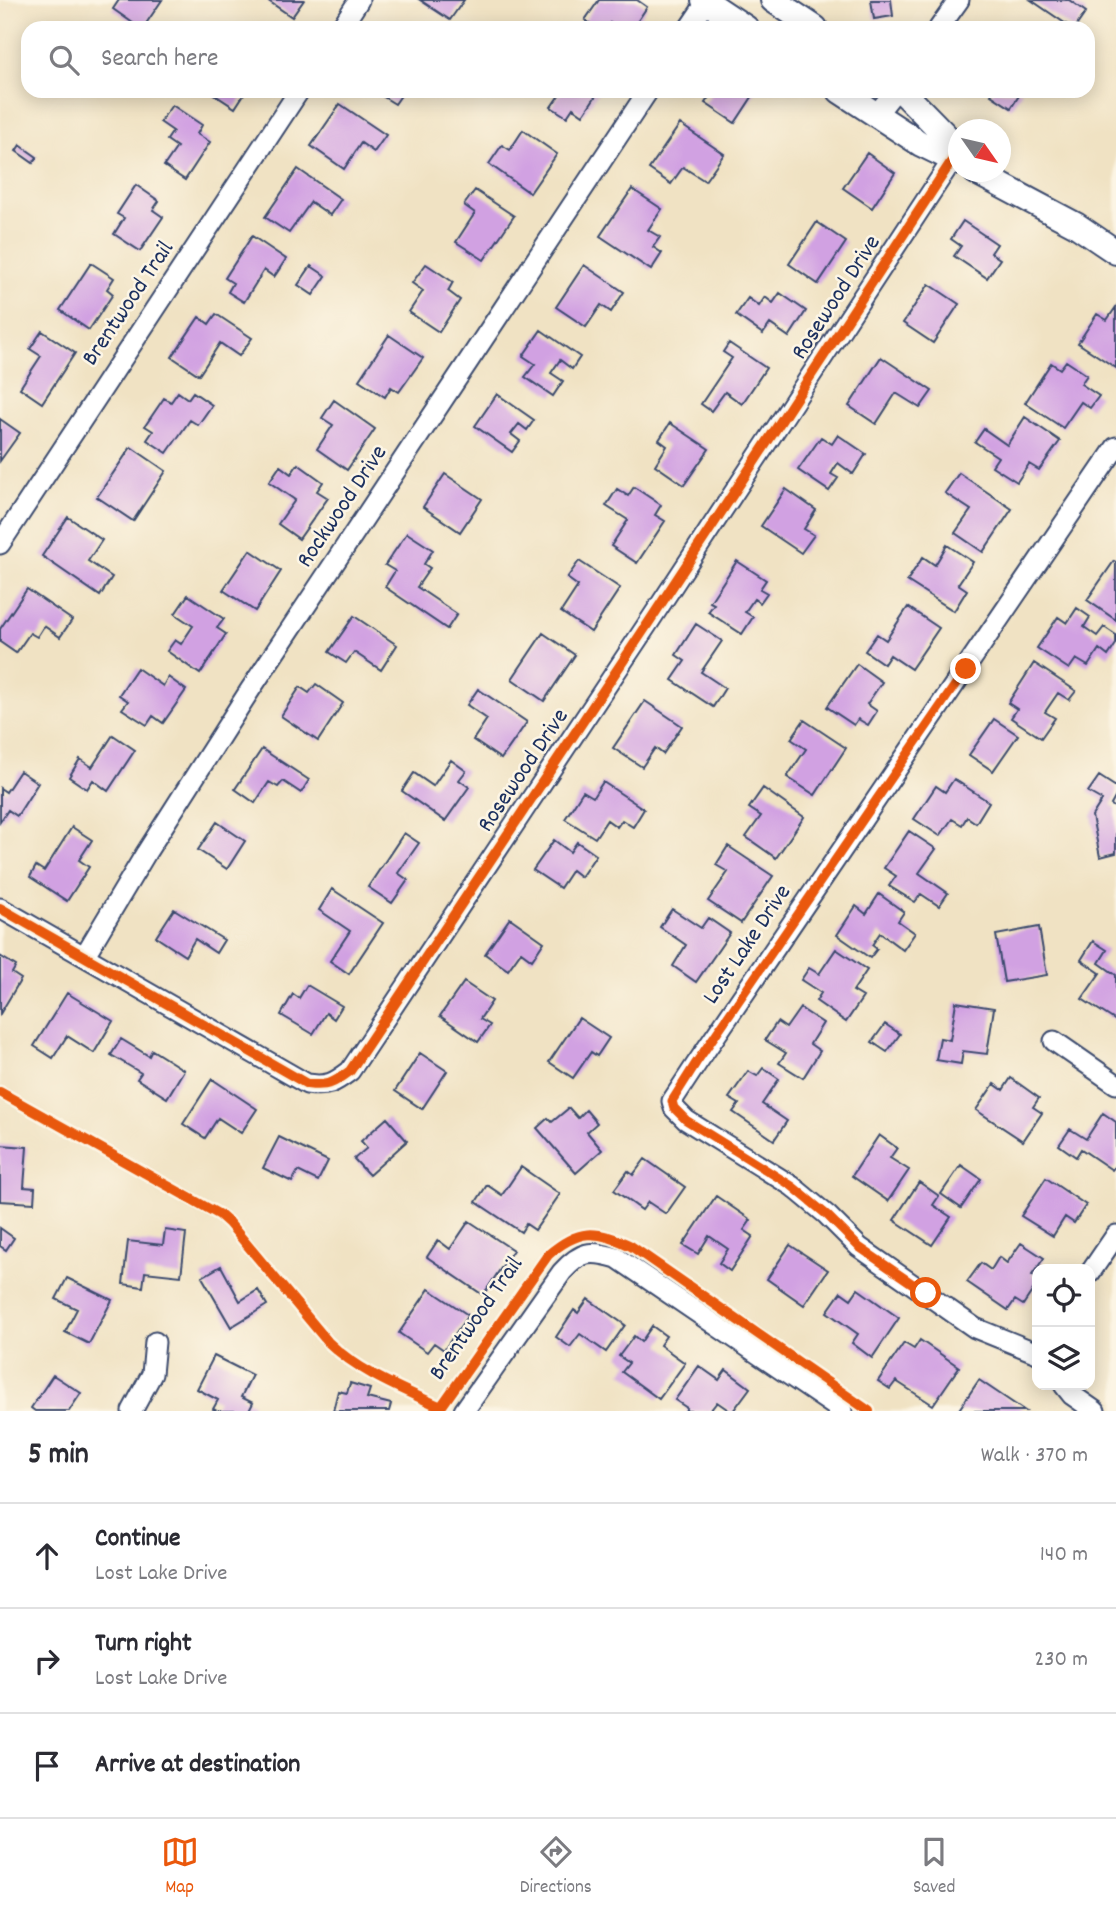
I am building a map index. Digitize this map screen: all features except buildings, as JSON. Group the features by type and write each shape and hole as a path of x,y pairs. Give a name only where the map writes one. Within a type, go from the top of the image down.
{"main road":[{"path":"773,0 804,21"},
{"path":"706,1 736,21"},
{"path":"850,98 921,144 948,157"},
{"path":"909,98 948,140"},
{"path":"995,182 1076,225 1116,252"}],"street":[{"path":"346,21 359,0"},
{"path":"944,21 959,0"},
{"path":"693,21 706,1"},
{"name":"Brentwood Trail","path":"0,544 294,98"},
{"name":"Rockwood Drive","path":"85,955 146,853 250,690 643,98"},
{"path":"876,115 889,98"},
{"name":"Rosewood Drive","path":"0,908 307,1084 322,1086 335,1082 350,1071 948,173"},
{"name":"Lost Lake Drive","path":"1032,1350 975,1328 859,1247 827,1215 792,1186 686,1120 674,1108 672,1101 1116,447"},
{"path":"1054,1041 1116,1084"},
{"path":"1095,1266 1116,1235"},
{"path":"464,1411 562,1272 572,1261 585,1253 598,1252 617,1258 842,1411"},
{"path":"132,1411 152,1374 155,1342"},
{"path":"1068,1390 1095,1411"}],"cycle path":[{"path":"0,908 307,1084 330,1083 350,1071 948,167"},
{"path":"0,1092 220,1215 340,1353 382,1379 441,1407 548,1255 569,1240 588,1234 619,1240 631,1246 869,1411"}],"route":[{"path":"926,1293 859,1247 827,1215 792,1186 686,1120 674,1108 672,1101 966,669"}]}
